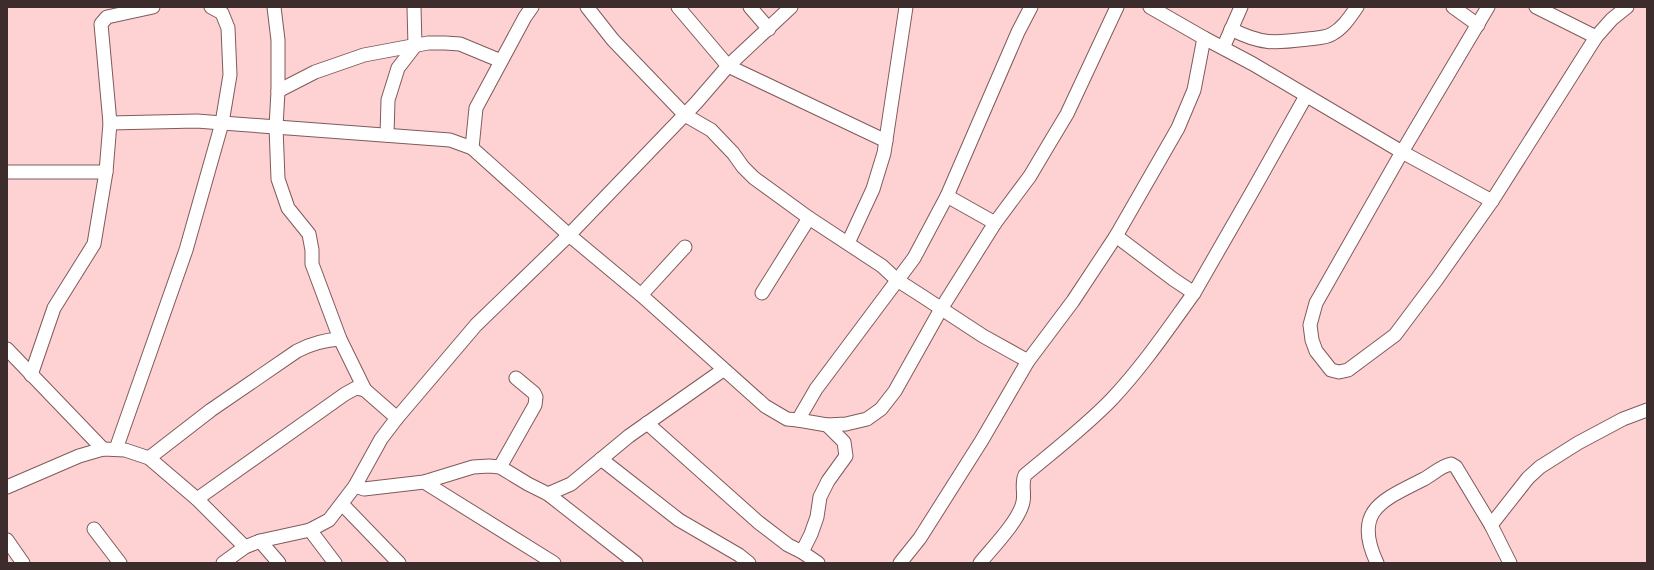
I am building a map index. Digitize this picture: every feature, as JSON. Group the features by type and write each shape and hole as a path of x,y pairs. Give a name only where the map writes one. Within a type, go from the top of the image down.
{"street":[{"path":"31,375 54,308 94,244 106,172 110,122 100,24 107,16 153,7"},
{"path":"116,449 186,250 222,122 230,75 228,28 222,13 211,7"},
{"path":"274,7 278,40 276,126 278,179 288,208 309,234 312,250 312,264 340,339 365,390 397,418"},
{"path":"387,135 388,100 398,68 415,46 414,7"},
{"path":"472,148 476,108 532,7"},
{"path":"587,7 613,40 685,115 711,130 754,178 809,218 882,266 897,280 983,336 1028,361"},
{"path":"678,7 728,66 886,141"},
{"path":"750,7 769,29"},
{"path":"223,563 245,547 260,541 310,530 329,520 354,486 381,439 476,324 569,235 685,115 728,66 791,7"},
{"path":"848,243 873,189 884,153 906,7"},
{"path":"798,420 816,389 914,258 947,196 1018,32 1031,7"},
{"path":"110,122 222,122 450,140 472,148 569,235 641,295 765,406 788,418 827,425 846,424 866,419 881,409 902,379 941,309 995,223 1030,176 1067,114 1117,7"},
{"path":"1150,7 1253,64 1402,152 1492,201"},
{"path":"1223,48 1241,7"},
{"path":"1231,29 1249,38 1270,42 1322,37 1332,34 1346,23 1357,7"},
{"path":"1453,7 1478,25"},
{"path":"1488,7 1402,152 1316,303 1310,325 1312,340 1316,351 1331,370 1339,372 1348,370 1395,335 1437,280 1492,201 1596,37 1612,19 1627,7"},
{"path":"1536,7 1596,37"},
{"path":"900,563 920,538 985,434 1028,361 1073,300 1116,236 1178,128 1194,90 1204,38"},
{"path":"278,91 315,72 364,55 415,46 438,43 454,43 479,51 501,61"},
{"path":"980,563 1018,513 1023,503 1023,482 1025,475 1076,433 1112,399 1144,363 1194,293 1306,96"},
{"path":"7,172 106,172"},
{"path":"947,196 995,223"},
{"path":"762,293 809,218"},
{"path":"1116,236 1194,293"},
{"path":"641,295 685,247"},
{"path":"149,458 211,410 297,351 311,343 340,339"},
{"path":"7,349 103,449"},
{"path":"548,494 571,484 601,458 647,423 723,370"},
{"path":"500,467 535,405 536,397 534,393 516,378"},
{"path":"197,499 344,394 356,388 365,390"},
{"path":"1491,525 1528,478 1540,467 1578,443 1623,419 1647,410"},
{"path":"647,423 758,522 788,545 802,552 818,563"},
{"path":"802,552 817,517 820,497 828,481 846,456 844,442 827,425"},
{"path":"7,487 79,456 103,449 116,449 149,458 197,499 245,547"},
{"path":"601,458 679,520 749,563"},
{"path":"1377,563 1368,534 1368,525 1370,516 1378,505 1395,494 1451,464 1456,466 1491,525 1510,563"},
{"path":"354,486 364,489 424,482 473,467 500,467 548,494 636,563"},
{"path":"424,482 554,563"},
{"path":"342,504 399,563"},
{"path":"94,529 120,563"},
{"path":"310,530 335,563"},
{"path":"7,540 23,563"},
{"path":"260,541 279,563"}]}
